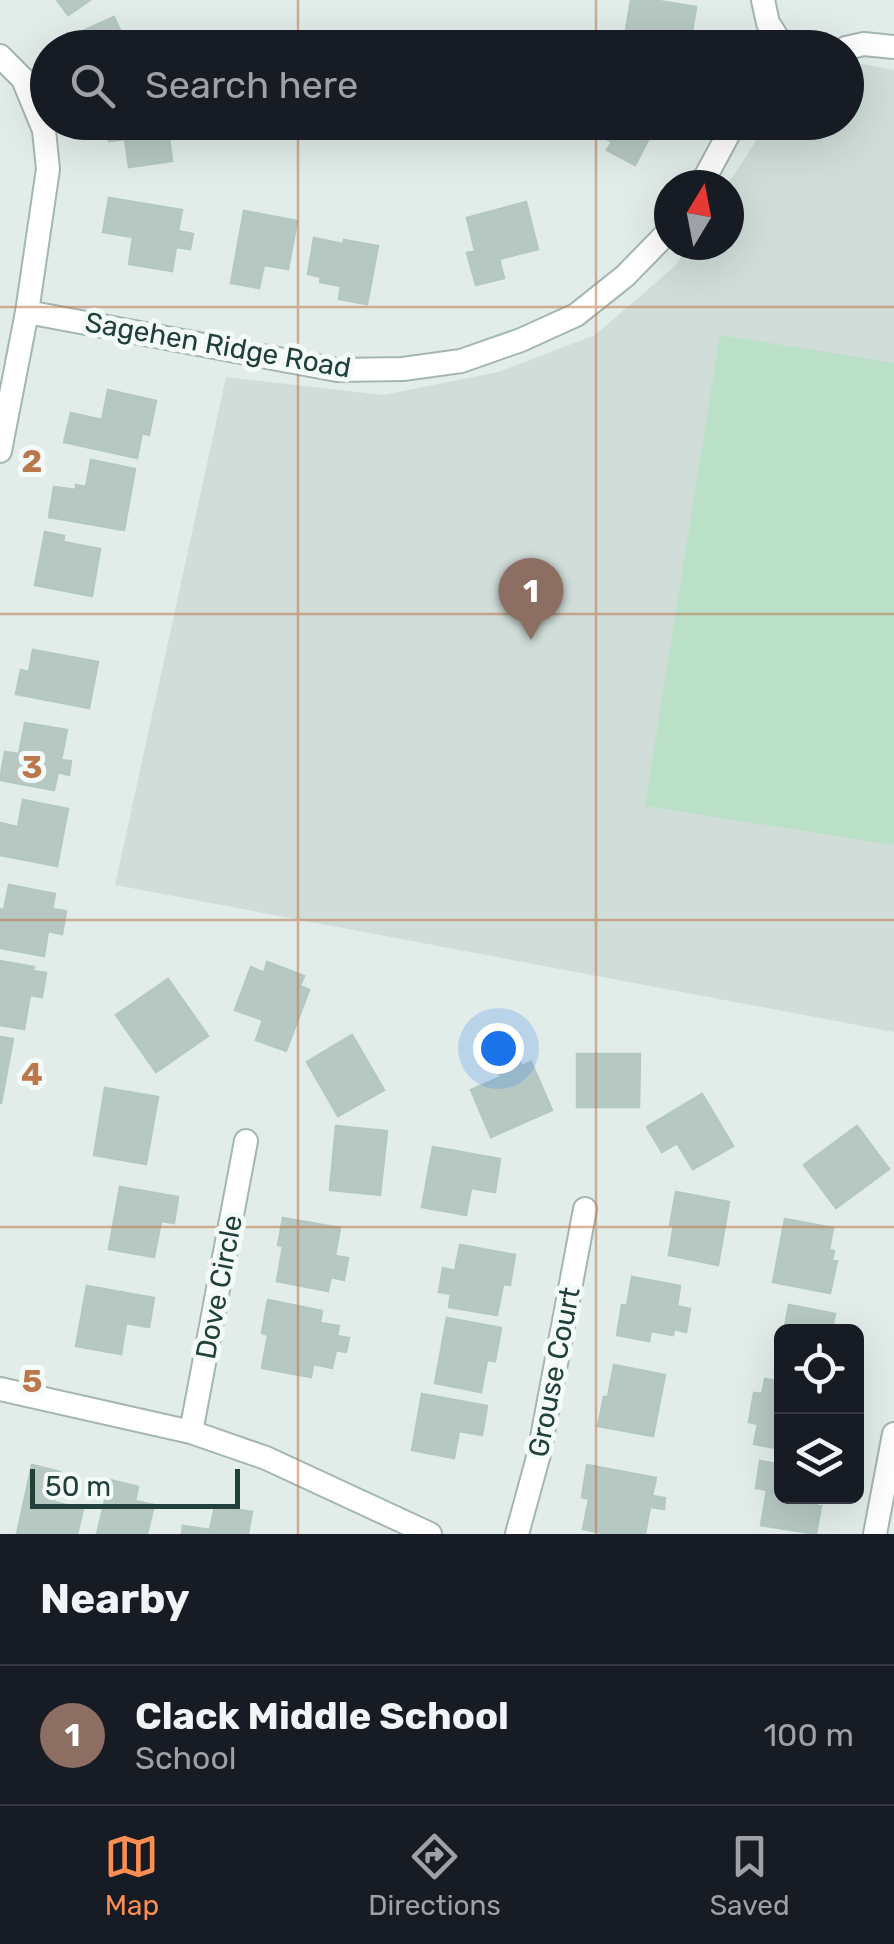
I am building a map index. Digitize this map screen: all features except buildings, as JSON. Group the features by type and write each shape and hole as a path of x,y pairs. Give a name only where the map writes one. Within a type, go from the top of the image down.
{"street":[{"path":"762,0 772,30"},
{"path":"864,44 894,47"},
{"path":"0,56 23,78 30,95"},
{"path":"0,451 27,312 48,168 45,140"},
{"path":"709,170 726,140"},
{"name":"Sagehen Ridge Road","path":"27,312 336,370 402,369 461,361 576,315 626,276 654,247"},
{"name":"Dove Circle","path":"192,1432 246,1141"},
{"name":"Grouse Court","path":"516,1534 539,1454 585,1209"},
{"path":"0,1389 192,1432 266,1458 430,1534"},
{"path":"875,1534 894,1434"}],"shaded area":[{"path":"864,64 894,70 894,1032 115,885 226,377 383,395 498,372 595,335 679,260 744,260 744,170 737,170 757,140 864,140"}],"green space":[{"path":"720,335 894,363 894,845 645,806"}],"place":[{"name":"Clack Middle School","path":"531,640"}]}
